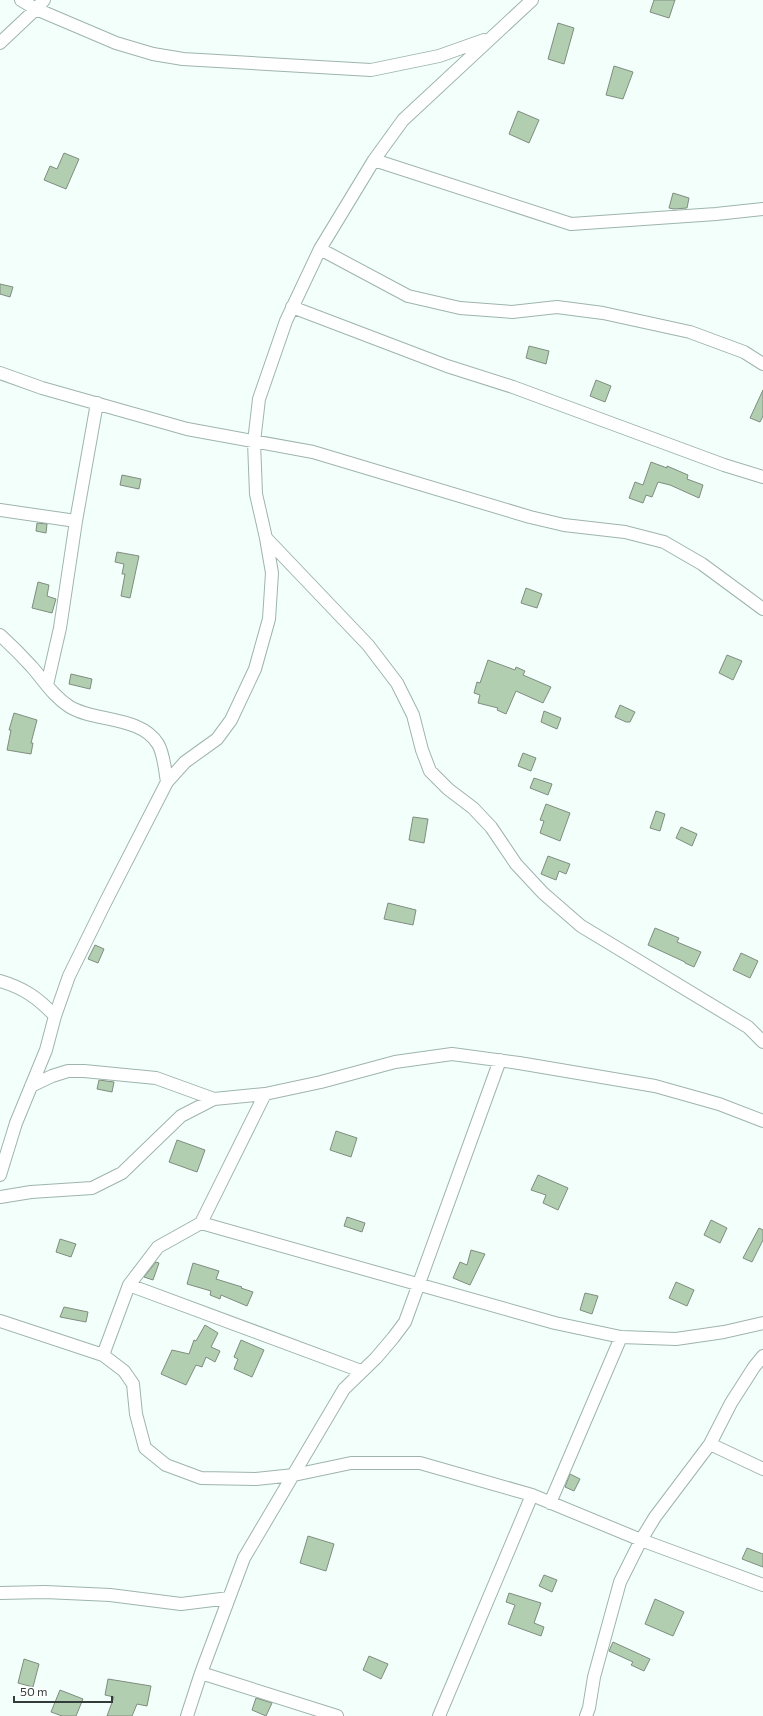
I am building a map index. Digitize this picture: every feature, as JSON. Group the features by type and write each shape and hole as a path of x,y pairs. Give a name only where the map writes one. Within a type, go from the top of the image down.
{"street":[{"path":"21,0 40,5 116,43 153,54 183,59 371,70 439,56 489,38"},
{"path":"0,1174 16,1123 46,1050 55,1016 69,976 167,782 185,762 217,739 231,720 255,669 269,619 272,573 256,494 254,442 259,399 292,307 320,249 374,160 403,120 489,38 532,0"},
{"path":"0,43 40,5"},
{"path":"374,160 571,224 716,214 763,209"},
{"path":"320,249 408,296 460,308 512,312 557,307 603,313 690,332 744,352 763,364"},
{"path":"292,307 447,366 513,387 724,465 763,477"},
{"path":"0,373 42,388 187,429 313,452 530,517 564,525 625,532 664,542 702,564 763,609"},
{"path":"47,685 60,628 76,521 97,403"},
{"path":"0,510 76,521"},
{"path":"266,538 368,645 397,683 413,715 422,750 430,771 448,789 473,808 491,827 516,864 543,893 581,926 748,1027 763,1042"},
{"path":"0,635 58,698 82,713 122,722 134,726 150,735 158,744 161,752 167,782"},
{"path":"0,981 14,985 38,999 55,1016"},
{"path":"0,1197 31,1192 92,1188 122,1173 181,1116 214,1099 265,1094 321,1082 395,1062 452,1054 500,1060 655,1086 719,1104 763,1121"},
{"path":"187,1716 201,1673 244,1558 344,1389 389,1343 405,1322 500,1060"},
{"path":"31,1086 52,1076 68,1071 84,1071 156,1078 214,1099"},
{"path":"103,1355 129,1285 158,1247 201,1223 265,1094"},
{"path":"201,1223 555,1323 621,1337 676,1339 724,1332 763,1324"},
{"path":"129,1285 361,1371"},
{"path":"0,1321 103,1355 124,1371 133,1384 136,1414 145,1448 166,1466 201,1478 256,1479 294,1475 352,1463 420,1463 532,1495 641,1540 763,1585"},
{"path":"550,1502 621,1337"},
{"path":"586,1716 589,1708 594,1677 620,1582 641,1540 655,1517 710,1444 731,1403 754,1367 763,1356"},
{"path":"710,1444 763,1469"},
{"path":"438,1716 532,1495"},
{"path":"0,1593 45,1592 110,1595 181,1604 229,1598"},
{"path":"201,1673 337,1716"}],"building":[{"path":"654,0 675,0 669,18 650,12"},
{"path":"558,23 574,28 564,64 548,59"},
{"path":"614,66 633,72 623,99 606,95"},
{"path":"518,111 539,120 529,143 509,134"},
{"path":"64,153 79,159 66,189 44,180 50,166 57,169"},
{"path":"673,193 689,198 687,208 669,208"},
{"path":"0,284 13,287 10,297 0,294"},
{"path":"529,346 549,351 546,364 526,358"},
{"path":"596,380 611,386 605,402 590,396"},
{"path":"763,390 763,416 760,422 750,418"},
{"path":"651,462 667,468 667,466 688,475 687,479 703,485 699,498 670,485 658,482 652,497 646,495 643,503 629,498 635,482 643,485"},
{"path":"122,475 141,479 139,489 120,485"},
{"path":"37,523 47,524 46,533 36,531"},
{"path":"117,552 139,556 130,598 121,596 125,574 122,574 124,564 115,562"},
{"path":"38,582 49,585 47,596 56,599 52,613 32,608"},
{"path":"526,588 542,594 537,608 521,603"},
{"path":"727,655 742,661 733,680 719,673"},
{"path":"488,660 515,670 516,667 525,671 523,675 551,687 543,703 516,691 506,714 497,710 498,708 478,703 480,695 474,693 477,682 480,683"},
{"path":"71,674 92,679 90,689 69,684"},
{"path":"620,705 635,712 630,722 626,722 615,717"},
{"path":"544,711 561,718 557,729 541,722"},
{"path":"14,713 37,720 31,743 33,743 31,754 7,750 11,730 9,730"},
{"path":"523,753 536,758 531,771 518,766"},
{"path":"534,778 552,784 548,795 530,788"},
{"path":"546,804 570,813 560,841 540,833 544,821 540,820"},
{"path":"656,811 665,814 660,831 650,828"},
{"path":"413,817 428,819 424,843 409,840"},
{"path":"681,827 697,834 692,846 676,838"},
{"path":"548,856 570,864 566,874 559,871 556,880 541,874"},
{"path":"388,903 416,910 413,925 384,919"},
{"path":"655,928 679,938 677,942 701,952 694,967 648,945"},
{"path":"95,945 104,949 98,963 88,959"},
{"path":"741,953 758,961 750,978 733,970"},
{"path":"99,1080 114,1082 112,1092 97,1089"},
{"path":"336,1131 357,1138 351,1157 330,1150"},
{"path":"177,1140 205,1150 197,1172 169,1162"},
{"path":"538,1175 568,1188 558,1210 543,1203 546,1195 531,1190"},
{"path":"347,1217 365,1223 362,1232 344,1226"},
{"path":"711,1220 727,1228 720,1243 704,1235"},
{"path":"759,1228 763,1230 763,1240 752,1262 743,1258"},
{"path":"60,1239 76,1244 71,1257 56,1252"},
{"path":"471,1250 485,1254 470,1285 453,1278 460,1262 467,1265"},
{"path":"156,1262 159,1263 153,1280 144,1277"},
{"path":"193,1263 219,1271 216,1279 253,1292 247,1306 221,1295 220,1299 210,1295 211,1291 187,1284"},
{"path":"676,1282 694,1290 687,1306 669,1298"},
{"path":"585,1293 598,1296 592,1314 580,1310"},
{"path":"64,1307 88,1312 86,1322 60,1317"},
{"path":"205,1325 218,1333 211,1347 220,1351 215,1362 206,1357 202,1367 196,1365 186,1385 161,1374 172,1350 189,1354 194,1340 196,1341"},
{"path":"241,1340 264,1350 252,1377 234,1369 238,1359 234,1357"},
{"path":"570,1474 580,1479 574,1491 565,1487"},
{"path":"308,1536 334,1544 326,1571 300,1563"},
{"path":"747,1548 763,1554 763,1567 742,1559"},
{"path":"544,1575 557,1580 552,1592 539,1586"},
{"path":"509,1593 541,1603 534,1623 544,1627 541,1636 508,1624 515,1605 506,1602"},
{"path":"655,1599 684,1612 673,1636 645,1624"},
{"path":"613,1642 650,1659 644,1671 631,1665 633,1662 609,1651"},
{"path":"369,1656 388,1664 381,1679 363,1670"},
{"path":"24,1659 39,1664 33,1687 18,1683"},
{"path":"108,1679 151,1686 147,1706 137,1704 132,1716 107,1716 114,1697 105,1695"},
{"path":"60,1690 83,1699 76,1716 62,1716 51,1712"},
{"path":"256,1698 272,1703 266,1716 252,1710"}]}
